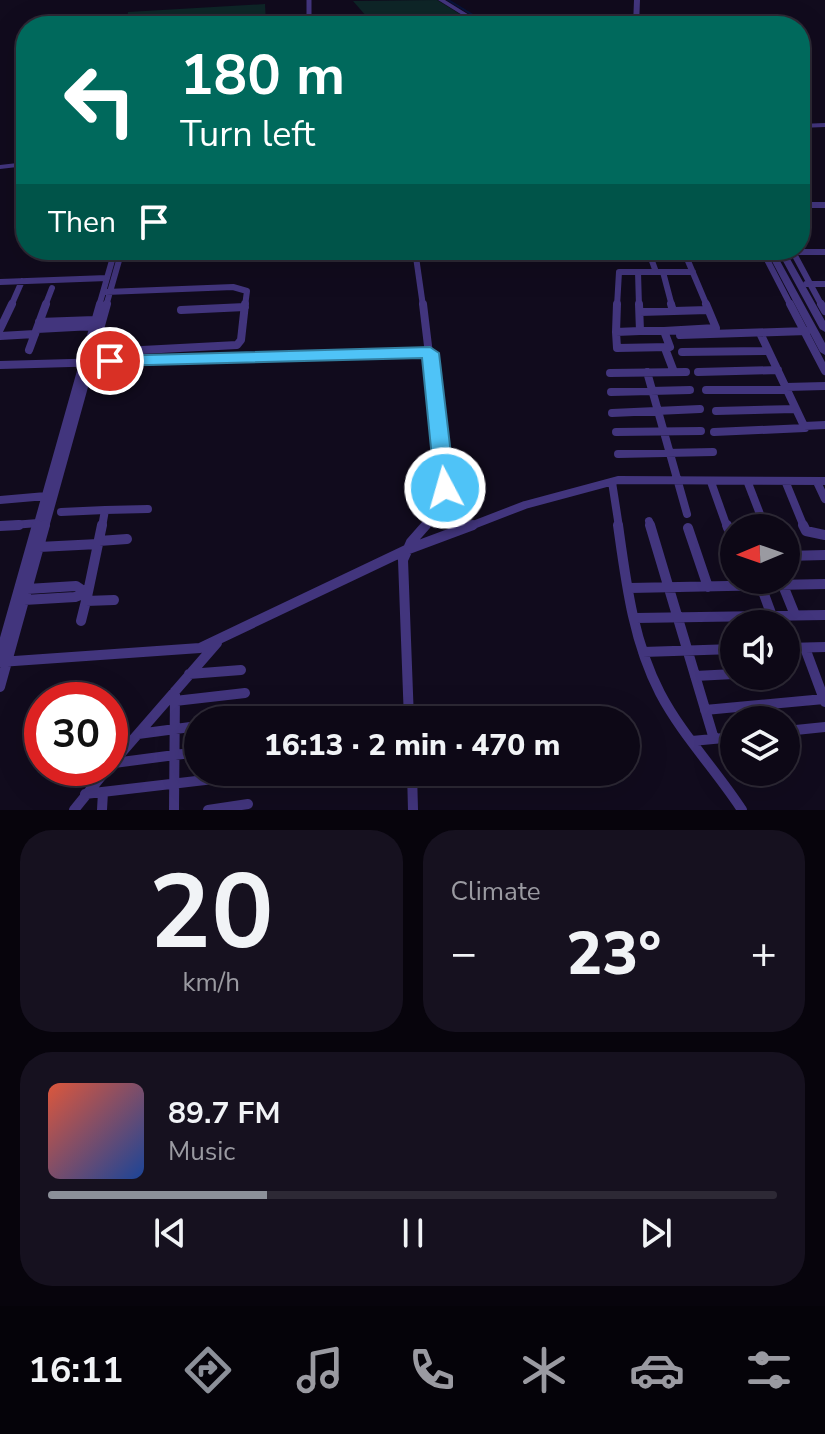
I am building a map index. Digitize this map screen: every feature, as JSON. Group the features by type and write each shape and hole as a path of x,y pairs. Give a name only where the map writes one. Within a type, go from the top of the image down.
{"street":[{"path":"441,0 467,16"},
{"path":"110,292 241,287 247,291 241,340 237,345 99,351 110,292 107,278 112,260"},
{"path":"0,687 2,660 38,523 119,260"},
{"path":"655,260 673,311"},
{"path":"768,260 808,331 825,352"},
{"path":"775,260 825,371"},
{"path":"792,260 825,329"},
{"path":"408,706 402,570 406,550 436,513 445,488 416,261"},
{"path":"616,332 716,328 688,261"},
{"path":"664,331 670,347 617,348 619,272 693,272"},
{"path":"638,272 640,331"},
{"path":"0,282 107,278"},
{"path":"0,329 22,281"},
{"path":"804,284 825,284"},
{"path":"804,284 825,311"},
{"path":"29,350 52,288"},
{"path":"2,660 39,547 87,362 94,323 110,292"},
{"path":"181,310 245,307"},
{"path":"640,312 708,310"},
{"path":"0,336 37,328 94,323"},
{"path":"680,335 808,331"},
{"path":"760,333 804,426"},
{"path":"130,361 133,351"},
{"path":"666,351 674,372"},
{"path":"682,352 768,351"},
{"path":"0,365 430,353"},
{"path":"698,372 778,370"},
{"path":"647,372 687,514"},
{"path":"610,373 686,372"},
{"path":"706,390 825,386"},
{"path":"611,392 690,390"},
{"path":"612,413 700,409"},
{"path":"716,411 796,409"},
{"path":"804,426 825,425"},
{"path":"714,432 802,431 804,426"},
{"path":"616,432 701,431"},
{"path":"618,454 713,452"},
{"path":"2,660 189,650 221,638 406,550 525,505 612,482 821,481 825,499"},
{"path":"612,482 643,652 661,695 742,810"},
{"path":"711,482 723,514"},
{"path":"748,483 760,514"},
{"path":"786,483 806,531 825,535"},
{"path":"0,500 46,496"},
{"path":"61,512 148,509"},
{"path":"81,621 105,510"},
{"path":"649,521 714,739"},
{"path":"0,526 38,523"},
{"path":"688,528 708,587"},
{"path":"39,547 127,539"},
{"path":"800,556 825,555"},
{"path":"800,583 825,584"},
{"path":"630,588 720,586"},
{"path":"26,594 86,595 114,600"},
{"path":"800,615 825,615"},
{"path":"636,618 720,617"},
{"path":"128,745 175,696 189,674 221,638"},
{"path":"800,648 825,647"},
{"path":"705,710 824,701 805,648"},
{"path":"643,652 720,649"},
{"path":"189,674 241,670"},
{"path":"695,676 720,675"},
{"path":"175,696 245,693"},
{"path":"174,810 175,696"},
{"path":"800,730 825,727"},
{"path":"137,734 184,728"},
{"path":"692,741 720,738"},
{"path":"128,763 184,754"},
{"path":"85,794 184,783"},
{"path":"74,810 92,786"},
{"path":"412,786 413,810"},
{"path":"102,810 103,792"},
{"path":"208,810 248,804"}],"green space":[{"path":"437,0 463,16 366,16 353,1"},
{"path":"265,4 266,16 127,16 128,12"}],"waterway":[{"path":"448,0 474,16"}],"route":[{"path":"110,361 430,353 445,488"}]}
